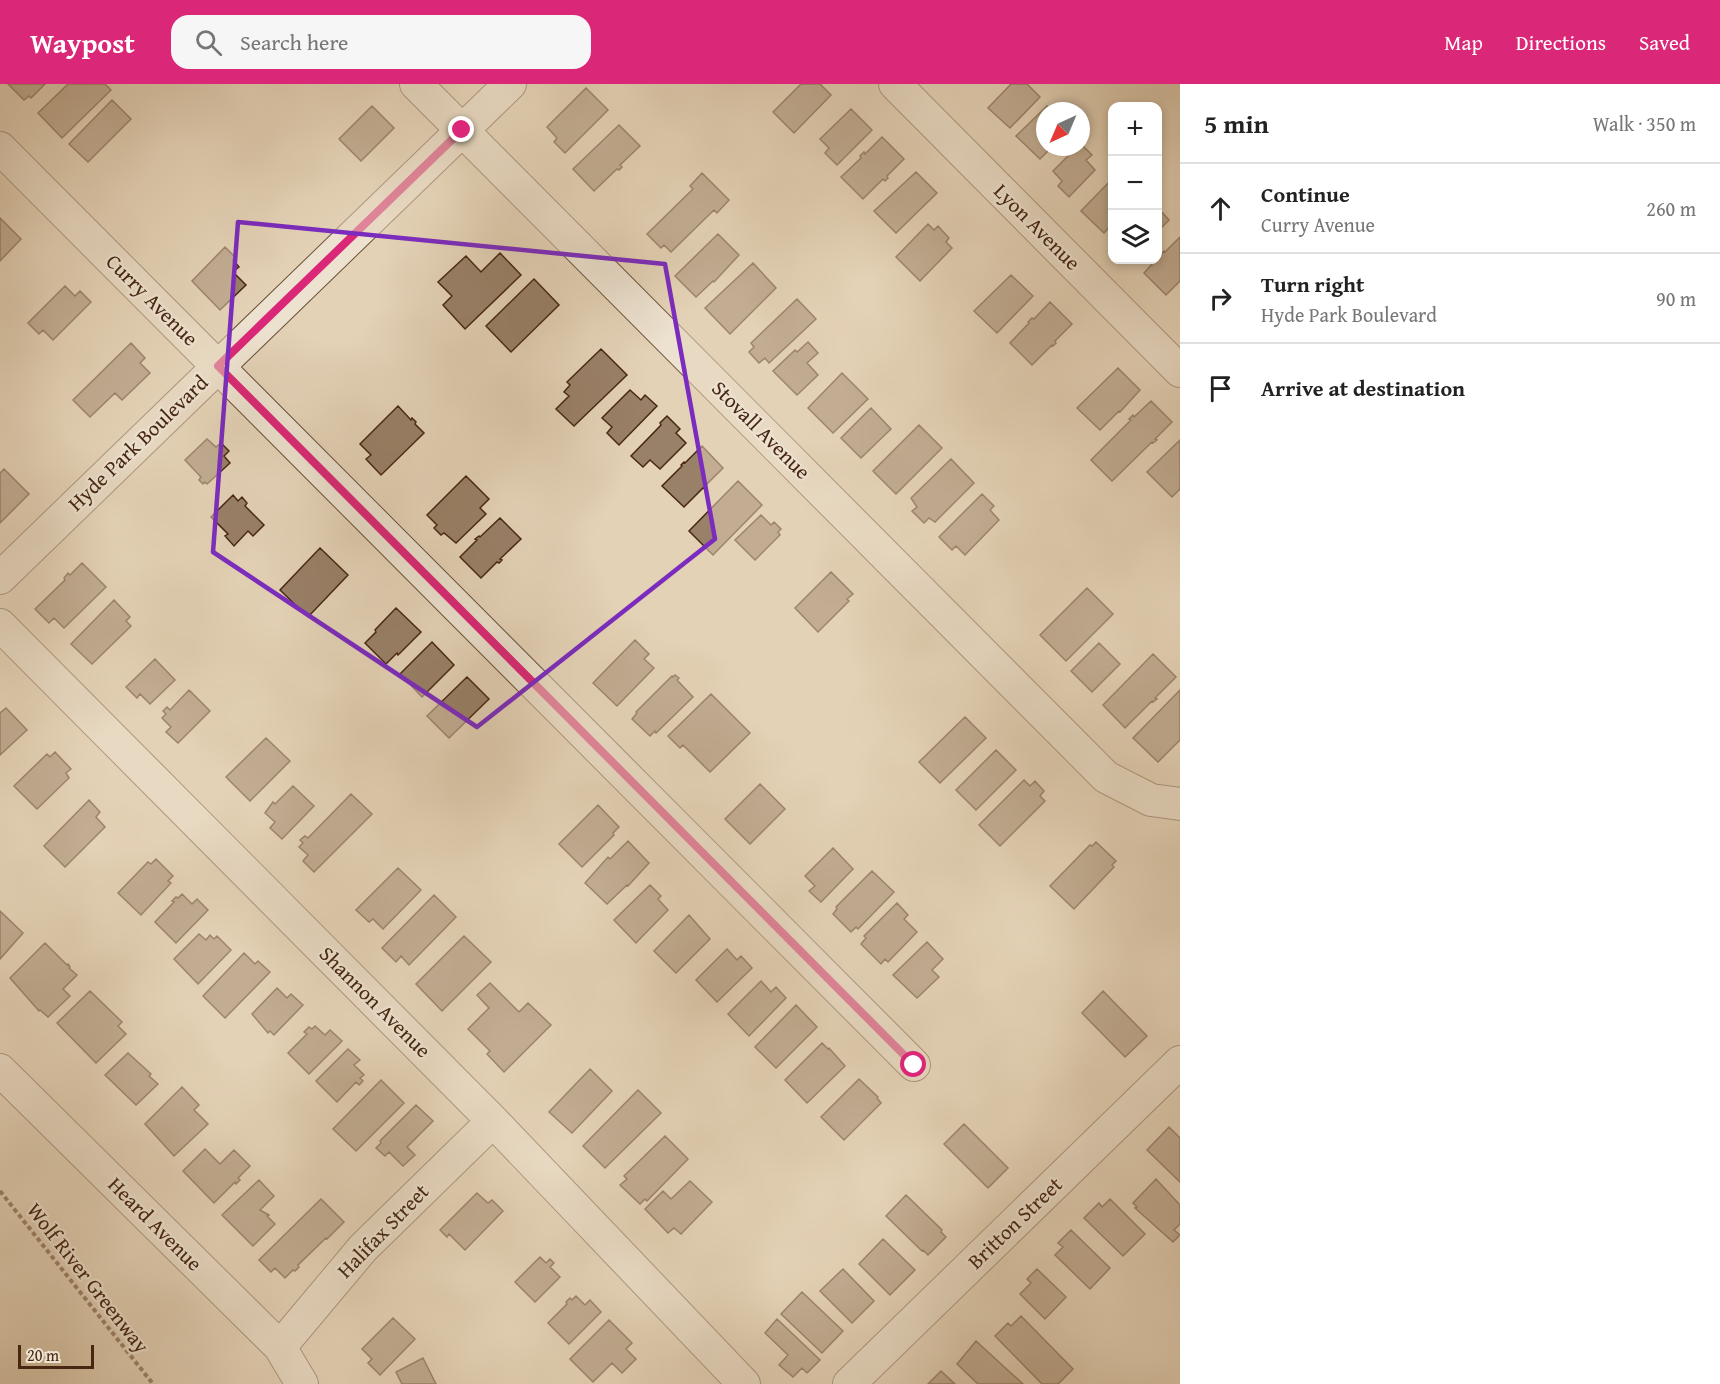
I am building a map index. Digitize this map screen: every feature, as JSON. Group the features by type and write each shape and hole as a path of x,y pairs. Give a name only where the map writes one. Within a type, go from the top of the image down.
{"street":[{"name":"Stovall Avenue","path":"416,84 1106,777 1151,800 1180,804"},
{"name":"Hyde Park Boulevard","path":"0,578 510,84"},
{"name":"Lyon Avenue","path":"895,84 1180,371"},
{"name":"Curry Avenue","path":"0,148 914,1065"},
{"name":"Shannon Avenue","path":"0,625 493,1120 744,1384"},
{"name":"Britton Street","path":"849,1384 1180,1062"},
{"name":"Heard Avenue","path":"0,1070 280,1347 302,1384"},
{"name":"Halifax Street","path":"280,1347 363,1248 493,1120"}],"path":[{"name":"Wolf River Greenway","path":"0,1191 153,1384"}],"highlighted area":[{"path":"238,222 665,264 715,539 477,727 213,552"}],"building":[{"path":"8,84 45,84 31,98 29,96 24,100"},
{"path":"68,84 105,84 111,90 62,138 38,113"},
{"path":"801,84 820,84 831,95 794,133 773,112"},
{"path":"1011,84 1027,84 1040,97 1010,128 988,108"},
{"path":"586,88 608,110 565,153 554,142 557,138 547,127"},
{"path":"112,100 131,119 88,162 69,144"},
{"path":"372,106 394,128 361,161 339,139"},
{"path":"851,109 872,130 837,165 825,153 829,148 820,139"},
{"path":"1036,117 1036,155 1016,136"},
{"path":"619,125 640,146 620,165 622,167 619,170 617,169 594,191 573,169"},
{"path":"882,137 904,159 885,181 883,179 863,199 841,177 861,158 864,152 865,154"},
{"path":"1090,153 1092,155 1086,160 1095,170 1069,197 1058,186 1062,181 1053,171 1068,156 1090,156"},
{"path":"916,172 937,193 896,233 874,211"},
{"path":"702,173 729,200 717,213 714,210 671,252 664,245 661,248 647,234 693,189 690,186"},
{"path":"1108,183 1108,228 1104,233 1081,211"},
{"path":"1162,212 1169,220 1162,227"},
{"path":"0,218 21,239 0,261"},
{"path":"928,224 934,230 938,226 949,238 946,242 952,248 920,281 896,257"},
{"path":"718,234 739,255 714,282 696,297 675,276"},
{"path":"1180,237 1180,281 1166,295 1144,273 1152,264 1162,264 1162,253"},
{"path":"225,247 236,258 233,260 239,267 233,272 246,285 220,310 192,281"},
{"path":"500,253 521,275 465,329 443,305 452,296 438,282 466,256 481,272"},
{"path":"753,263 776,288 730,334 705,308"},
{"path":"1011,275 1033,296 997,333 974,311"},
{"path":"534,279 559,305 511,352 486,326"},
{"path":"65,286 75,296 80,291 91,302 53,340 43,330 39,334 28,323"},
{"path":"797,299 816,319 769,363 765,358 759,363 749,352 754,347 751,343"},
{"path":"1050,302 1072,324 1055,341 1056,343 1032,365 1010,343"},
{"path":"808,342 818,353 807,363 818,375 797,395 773,371 795,350 797,352"},
{"path":"131,343 145,358 140,363 150,373 122,400 115,393 90,417 73,400"},
{"path":"601,349 627,375 574,426 556,409 569,396 564,392 570,385 567,382"},
{"path":"1118,368 1140,390 1100,430 1077,408"},
{"path":"842,373 868,399 833,433 808,408"},
{"path":"630,390 641,400 645,395 657,406 619,445 607,433 612,427 602,418"},
{"path":"1151,401 1172,422 1155,439 1157,440 1152,442 1112,481 1091,460 1131,420 1129,419 1133,415 1134,417"},
{"path":"398,406 411,420 412,418 416,422 415,424 424,433 381,475 366,459 371,455 360,444"},
{"path":"871,408 891,429 861,458 841,438"},
{"path":"667,416 680,429 676,433 686,443 660,469 650,460 643,467 631,456"},
{"path":"919,425 942,448 896,494 873,471"},
{"path":"207,439 216,447 221,443 229,451 224,456 230,463 207,484 205,482 203,484 199,480 201,477 185,460"},
{"path":"1180,440 1180,489 1172,497 1147,472"},
{"path":"702,446 723,468 705,489 703,488 684,507 662,486"},
{"path":"951,459 974,483 935,522 929,518 924,523 912,511 917,507 911,498"},
{"path":"4,469 29,494 0,523 0,473"},
{"path":"466,476 489,499 480,508 486,514 456,543 444,533 441,535 434,528 437,525 427,515"},
{"path":"738,481 762,505 713,555 689,531"},
{"path":"982,494 994,506 990,510 999,520 965,555 956,546 952,550 939,537"},
{"path":"233,495 238,501 242,497 247,503 245,506 264,525 253,536 248,531 234,546 225,536 228,534 211,517"},
{"path":"761,515 771,525 774,522 781,529 778,532 780,535 755,560 735,540"},
{"path":"500,518 521,539 500,559 502,560 499,563 497,562 481,578 460,557 477,540 475,539"},
{"path":"320,548 348,575 308,617 280,590"},
{"path":"82,563 106,587 64,628 54,618 49,623 35,609 65,580 68,573 70,575"},
{"path":"831,572 853,594 847,599 849,601 818,632 795,608"},
{"path":"1087,588 1113,614 1066,661 1040,635"},
{"path":"114,600 130,617 126,621 131,626 92,664 71,644"},
{"path":"396,608 421,632 386,664 365,643"},
{"path":"635,640 649,654 644,659 654,668 617,706 593,683"},
{"path":"432,642 454,665 422,697 400,674"},
{"path":"1099,643 1120,664 1092,692 1071,671"},
{"path":"1153,654 1176,677 1155,698 1157,699 1152,701 1125,728 1103,705"},
{"path":"155,659 175,680 150,704 140,694 137,698 126,687"},
{"path":"675,675 693,697 656,733 655,731 650,736 632,719 636,712"},
{"path":"467,677 489,699 449,738 427,716"},
{"path":"189,690 210,711 178,743 166,732 171,727 162,718 166,714 163,711 167,707 170,710"},
{"path":"1180,690 1180,740 1158,762 1133,738"},
{"path":"711,694 750,733 710,772 683,745 680,748 668,736"},
{"path":"6,708 27,730 0,755 0,713"},
{"path":"965,717 986,738 940,783 919,762"},
{"path":"266,738 290,761 250,801 226,777"},
{"path":"996,750 1016,770 976,810 956,790"},
{"path":"55,752 71,769 66,773 69,778 37,809 14,786 47,754 50,757"},
{"path":"1024,780 1030,786 1035,781 1044,791 1040,796 1045,801 1000,846 979,825"},
{"path":"760,784 785,809 750,844 725,819"},
{"path":"293,786 314,806 282,839 270,828 275,822 265,813 273,802 275,804"},
{"path":"351,794 372,814 314,872 303,861 308,855 299,847 303,843 300,840 305,836 308,838"},
{"path":"89,800 100,812 96,817 105,827 65,867 44,846"},
{"path":"598,805 619,827 582,867 559,844"},
{"path":"628,841 649,863 607,904 585,883 608,857 610,859"},
{"path":"1096,842 1116,861 1112,865 1114,867 1074,909 1050,886 1090,845"},
{"path":"833,848 853,869 821,902 809,891 815,886 805,876"},
{"path":"156,859 173,876 168,881 171,883 141,915 118,893 148,862 151,864"},
{"path":"398,868 421,890 383,929 373,919 369,922 356,910"},
{"path":"872,871 894,892 858,929 856,927 851,932 833,914 836,907"},
{"path":"650,885 661,896 658,899 668,910 636,943 614,920"},
{"path":"182,894 192,904 197,899 208,910 176,943 155,922 174,902 172,901"},
{"path":"434,895 456,917 409,965 401,956 396,962 382,948"},
{"path":"897,903 908,915 904,919 917,932 888,962 885,959 881,964 861,944 866,938 864,936"},
{"path":"0,911 23,933 0,959"},
{"path":"689,915 710,939 676,973 654,951"},
{"path":"199,934 206,940 210,935 214,939 217,936 231,950 198,984 174,959"},
{"path":"464,936 491,962 442,1011 416,984"},
{"path":"927,942 943,959 932,970 939,977 917,998 893,975"},
{"path":"45,943 77,975 63,989 70,996 48,1017 39,1011 10,978"},
{"path":"727,949 737,960 741,956 752,968 717,1002 696,980"},
{"path":"244,953 255,964 258,961 270,972 225,1018 203,996"},
{"path":"761,981 771,992 776,987 786,998 749,1036 728,1014"},
{"path":"490,983 519,1012 528,1003 551,1025 504,1072 487,1054 490,1051 468,1029 489,1008 477,995"},
{"path":"277,988 287,998 291,994 303,1005 274,1035 270,1031 268,1033 252,1014"},
{"path":"90,991 122,1022 118,1026 126,1034 96,1063 57,1023"},
{"path":"1103,991 1147,1036 1125,1057 1082,1013"},
{"path":"796,1005 817,1027 776,1068 755,1047"},
{"path":"315,1026 325,1035 330,1030 342,1041 309,1074 288,1053 307,1034 304,1032 309,1027 312,1029"},
{"path":"822,1043 845,1066 807,1103 785,1080"},
{"path":"348,1049 360,1060 354,1065 364,1075 360,1078 363,1081 359,1085 356,1082 337,1102 316,1081"},
{"path":"128,1053 151,1074 149,1076 158,1084 136,1105 105,1075"},
{"path":"590,1069 612,1091 572,1133 549,1112"},
{"path":"859,1079 878,1097 881,1103 844,1140 821,1117"},
{"path":"381,1080 404,1103 356,1151 333,1129"},
{"path":"182,1087 199,1105 194,1110 208,1124 174,1156 145,1124"},
{"path":"638,1090 661,1113 605,1168 583,1146"},
{"path":"416,1105 433,1121 407,1147 415,1155 403,1166 389,1152 385,1156 376,1148 381,1143 380,1141"},
{"path":"964,1124 1008,1168 988,1188 944,1144"},
{"path":"1169,1127 1180,1138 1180,1182 1147,1150"},
{"path":"665,1136 688,1159 647,1201 645,1199 640,1204 620,1185 627,1179 624,1176"},
{"path":"205,1149 220,1164 234,1150 250,1166 238,1178 240,1180 236,1184 235,1182 214,1203 183,1171"},
{"path":"1156,1179 1180,1205 1180,1224 1174,1230 1180,1235 1173,1242 1135,1208 1137,1207 1133,1203"},
{"path":"259,1180 274,1196 260,1210 269,1215 267,1216 275,1224 253,1246 222,1215"},
{"path":"690,1181 712,1202 681,1234 674,1228 668,1233 645,1209 663,1191 671,1199"},
{"path":"477,1193 488,1203 492,1200 503,1211 465,1250 449,1234 447,1237 440,1230"},
{"path":"906,1195 942,1230 941,1232 946,1237 928,1255 886,1216"},
{"path":"321,1199 344,1222 298,1265 295,1271 293,1270 285,1278 275,1268 271,1272 259,1260"},
{"path":"1110,1199 1145,1234 1123,1256 1084,1218 1099,1203 1102,1207"},
{"path":"1071,1230 1110,1268 1090,1289 1055,1255 1063,1247 1058,1243"},
{"path":"883,1239 915,1270 890,1295 859,1264"},
{"path":"540,1257 546,1263 550,1259 554,1263 550,1267 560,1277 535,1302 515,1282"},
{"path":"843,1269 874,1301 852,1323 820,1291"},
{"path":"1037,1269 1066,1297 1045,1319 1020,1294 1031,1283 1027,1279"},
{"path":"802,1292 843,1331 822,1353 781,1314"},
{"path":"576,1296 585,1305 590,1300 601,1312 569,1344 548,1323 570,1298 572,1300"},
{"path":"1021,1316 1073,1369 1058,1384 1042,1384 995,1336 1008,1323 1011,1326"},
{"path":"393,1318 415,1339 380,1375 368,1363 372,1359 362,1349"},
{"path":"777,1319 820,1360 807,1373 802,1368 793,1377 779,1365 788,1355 765,1333"},
{"path":"609,1320 632,1343 626,1349 636,1359 622,1373 612,1363 593,1382 570,1359"},
{"path":"976,1341 1023,1384 978,1384 957,1364"},
{"path":"423,1358 436,1384 402,1384 396,1372"},
{"path":"941,1371 955,1384 928,1384"}],"route":[{"path":"462,130 218,366 914,1065"}]}
